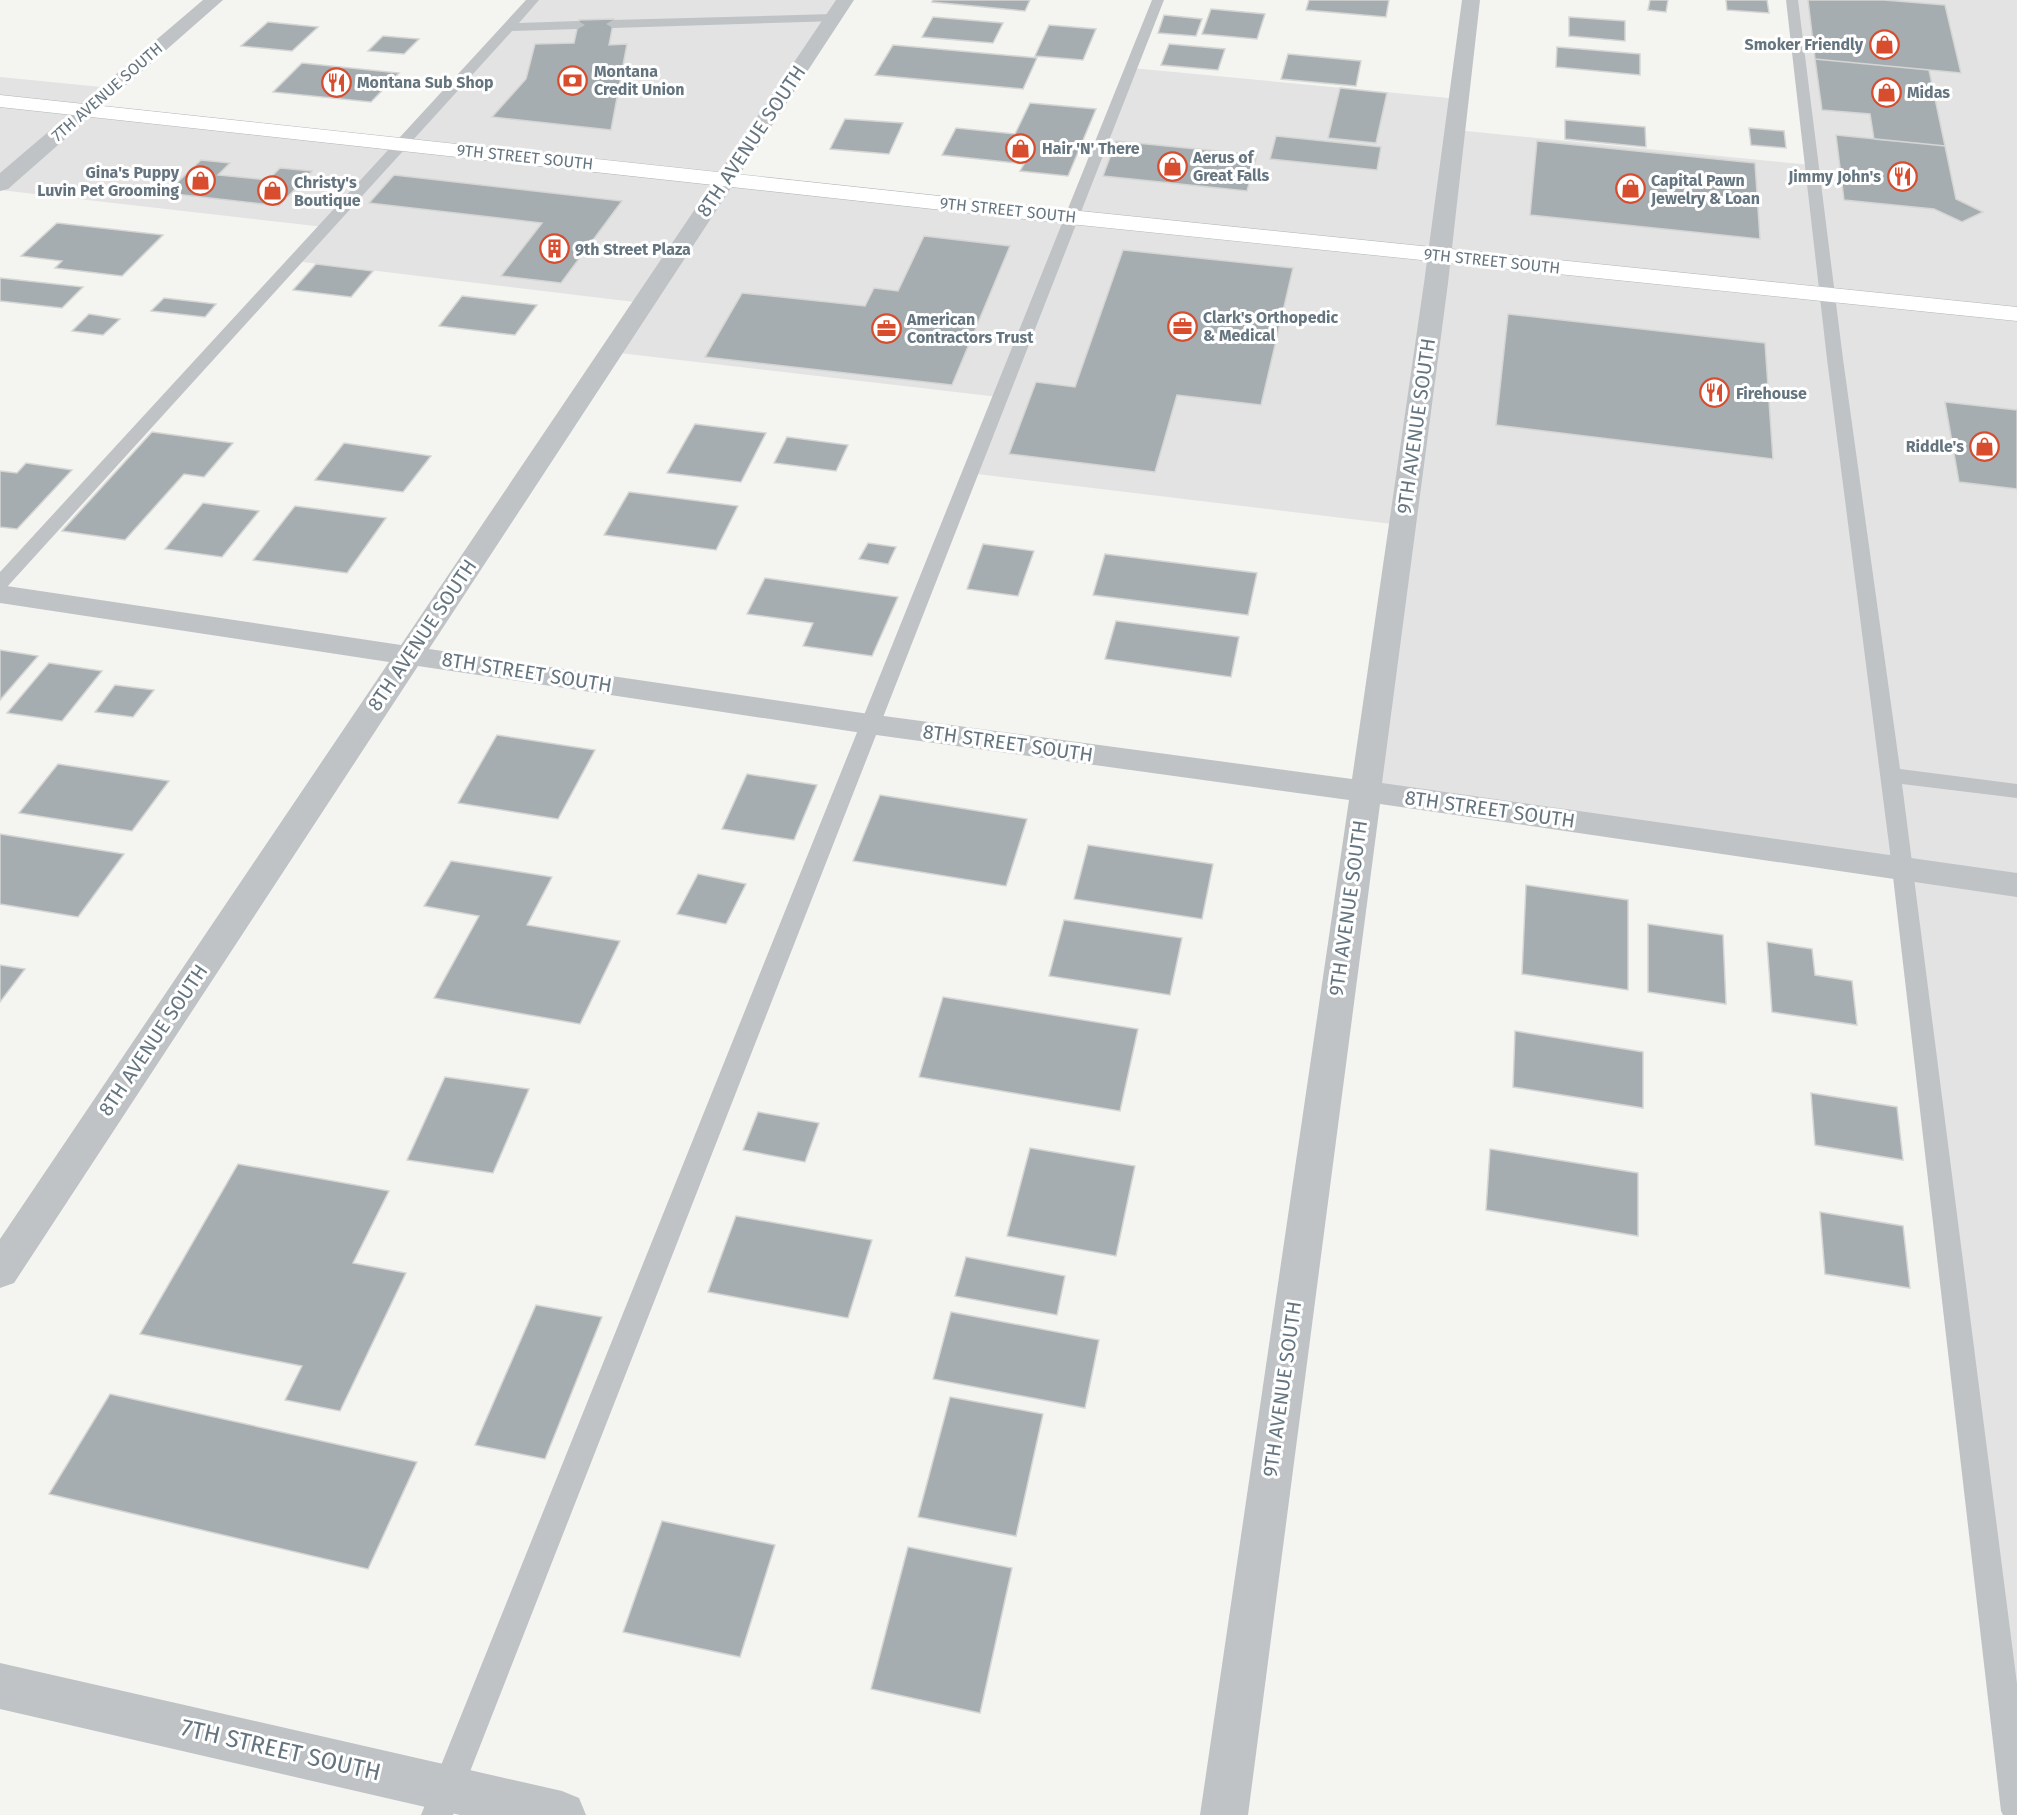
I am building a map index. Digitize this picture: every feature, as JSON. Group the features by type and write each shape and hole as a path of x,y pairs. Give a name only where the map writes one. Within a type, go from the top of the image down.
{"main road":[{"name":"9TH STREET SOUTH","path":"0,101 1070,218 2017,314"}],"street":[{"name":"7TH AVENUE SOUTH","path":"0,184 214,0"},
{"name":"9TH AVENUE SOUTH","path":"1224,1815 1439,256 1471,0"},
{"name":"8TH AVENUE SOUTH","path":"0,1271 839,9"},
{"name":"8TH STREET SOUTH","path":"0,594 868,724 1364,791 2017,885"},
{"name":"7TH STREET SOUTH","path":"0,1686 442,1801 562,1815"}],"lane":[{"path":"0,583 533,0"},
{"path":"442,1801 868,724 1158,0"},
{"path":"1792,0 1827,295 1902,868 2017,1811"},
{"path":"613,24 839,9"},
{"path":"509,27 578,25"},
{"path":"1890,775 2017,791"}],"shaded area":[{"path":"533,0 845,0 727,178 1070,217 1131,68 1459,99 1456,130 1811,165 1792,0 2017,0 2017,1811 1902,868 1364,791 1401,525 969,473 999,397 611,352 643,303 295,261 324,227 0,190 0,77 111,88 87,109 402,144"}],"building":[{"path":"933,0 1030,0 1025,11 932,2"},
{"path":"1309,0 1389,0 1386,17 1306,10"},
{"path":"1650,0 1668,0 1666,12 1648,10"},
{"path":"1726,0 1767,0 1769,13 1727,10"},
{"path":"1808,0 1884,0 1945,5 1961,73 1815,59"},
{"path":"1211,9 1265,14 1257,39 1202,34"},
{"path":"1164,15 1202,19 1196,36 1158,33"},
{"path":"933,17 1003,23 993,43 922,37"},
{"path":"1569,17 1625,21 1625,41 1569,36"},
{"path":"614,19 609,45 627,44 611,130 492,117 526,79 535,44 574,43 579,20"},
{"path":"268,22 318,27 292,51 241,46"},
{"path":"1049,25 1096,29 1083,60 1035,56"},
{"path":"383,36 419,39 404,54 368,51"},
{"path":"1169,44 1225,49 1218,70 1161,65"},
{"path":"893,45 1037,58 1023,89 875,75"},
{"path":"1557,47 1640,54 1640,75 1556,67"},
{"path":"1288,54 1361,61 1356,86 1281,79"},
{"path":"1815,59 1929,70 1945,146 1874,139 1870,114 1822,110"},
{"name":"Montana Sub Shop","path":"302,63 399,73 371,102 273,92"},
{"path":"1340,88 1387,93 1376,143 1328,138"},
{"path":"1030,103 1096,109 1068,176 1020,171 1024,164 942,155 956,128 1015,134"},
{"path":"845,119 903,123 889,154 830,149"},
{"path":"1565,120 1645,127 1646,147 1565,139"},
{"path":"1749,128 1784,131 1786,148 1751,145"},
{"path":"1836,135 1945,146 1956,199 1983,212 1962,222 1934,209 1844,200"},
{"path":"1276,136 1381,147 1377,170 1270,159"},
{"path":"1116,141 1257,155 1247,191 1103,176"},
{"path":"1537,141 1755,163 1760,239 1530,215"},
{"path":"201,160 230,163 218,175 268,180 280,168 312,171 279,206 166,193"},
{"name":"9th Street Plaza","path":"394,175 622,201 561,283 501,276 542,223 369,203"},
{"path":"57,223 163,235 122,276 55,268 62,261 21,256"},
{"path":"924,236 1010,246 952,385 705,357 742,293 865,306 874,288 898,291"},
{"path":"1123,250 1293,268 1261,405 1177,395 1155,472 1009,454 1036,382 1075,387"},
{"path":"316,264 373,271 351,297 293,290"},
{"path":"0,278 83,287 62,308 0,301"},
{"path":"462,296 537,305 515,335 439,326"},
{"path":"164,298 216,304 205,317 151,311"},
{"path":"89,314 120,319 103,335 72,331"},
{"path":"1508,314 1765,343 1773,459 1496,425"},
{"name":"Riddle's","path":"1945,402 2017,410 2017,489 1959,482"},
{"path":"695,424 766,433 741,482 667,473"},
{"path":"152,432 233,443 204,477 184,474 125,540 62,531"},
{"path":"787,437 848,445 836,471 774,463"},
{"path":"344,443 431,456 403,492 315,480"},
{"path":"26,463 72,470 17,529 0,527 0,471 17,473"},
{"path":"629,492 738,506 716,550 604,535"},
{"path":"203,503 259,511 222,557 165,549"},
{"path":"295,506 386,518 347,573 253,560"},
{"path":"868,543 896,547 888,564 859,559"},
{"path":"983,544 1034,551 1018,596 967,589"},
{"path":"1105,554 1257,573 1248,615 1093,595"},
{"path":"765,578 898,597 872,656 803,646 813,623 747,614"},
{"path":"1116,621 1239,637 1231,677 1105,659"},
{"path":"0,650 38,656 0,700"},
{"path":"49,663 102,671 62,721 7,713"},
{"path":"115,685 154,690 133,717 95,712"},
{"path":"497,735 595,750 558,819 458,803"},
{"path":"58,764 169,781 132,831 19,813"},
{"path":"747,774 817,785 794,840 722,829"},
{"path":"880,795 1027,819 1006,886 853,861"},
{"path":"0,834 124,854 78,917 0,904"},
{"path":"1088,845 1213,864 1202,919 1074,899"},
{"path":"451,861 552,877 527,925 620,941 580,1024 434,998 479,916 424,906"},
{"path":"698,874 746,884 726,924 677,914"},
{"path":"1526,885 1628,900 1628,990 1522,974"},
{"path":"1064,920 1182,938 1170,995 1049,976"},
{"path":"1648,924 1723,935 1726,1004 1648,992"},
{"path":"1767,942 1812,949 1815,975 1852,981 1857,1025 1772,1012"},
{"path":"0,965 25,969 0,1002"},
{"path":"943,997 1138,1029 1120,1111 919,1077"},
{"path":"1515,1031 1643,1052 1643,1108 1513,1087"},
{"path":"445,1077 529,1089 493,1173 407,1160"},
{"path":"1811,1093 1897,1107 1903,1160 1815,1145"},
{"path":"758,1112 819,1123 805,1162 743,1150"},
{"path":"1030,1148 1135,1166 1116,1256 1007,1236"},
{"path":"1490,1149 1638,1173 1638,1236 1486,1210"},
{"path":"238,1164 389,1191 353,1263 406,1273 340,1411 285,1400 302,1366 140,1334"},
{"path":"1820,1212 1903,1226 1910,1288 1825,1274"},
{"path":"736,1216 872,1240 848,1318 708,1292"},
{"path":"966,1257 1065,1276 1057,1315 955,1296"},
{"path":"536,1305 602,1317 545,1459 475,1445"},
{"path":"951,1312 1099,1340 1085,1408 933,1379"},
{"path":"110,1394 417,1462 368,1569 49,1494"},
{"path":"950,1397 1043,1414 1016,1536 918,1517"},
{"path":"662,1521 775,1545 740,1657 623,1632"},
{"path":"908,1547 1012,1568 980,1713 871,1689"}],"place":[{"name":"Smoker Friendly","path":"1884,44"},
{"name":"Montana Credit Union","path":"573,80"},
{"name":"Montana Sub Shop","path":"336,82"},
{"name":"Midas","path":"1886,92"},
{"name":"Hair 'N' There","path":"1021,148"},
{"name":"Aerus of Great Falls","path":"1172,166"},
{"name":"Jimmy John's","path":"1902,176"},
{"name":"Gina's Puppy Luvin Pet Grooming","path":"200,181"},
{"name":"Capital Pawn Jewelry & Loan","path":"1630,189"},
{"name":"Christy's Boutique","path":"273,191"},
{"name":"9th Street Plaza","path":"554,249"},
{"name":"Clark's Orthopedic & Medical","path":"1182,326"},
{"name":"American Contractors Trust","path":"886,328"},
{"name":"Firehouse","path":"1715,393"},
{"name":"Riddle's","path":"1985,446"}]}
